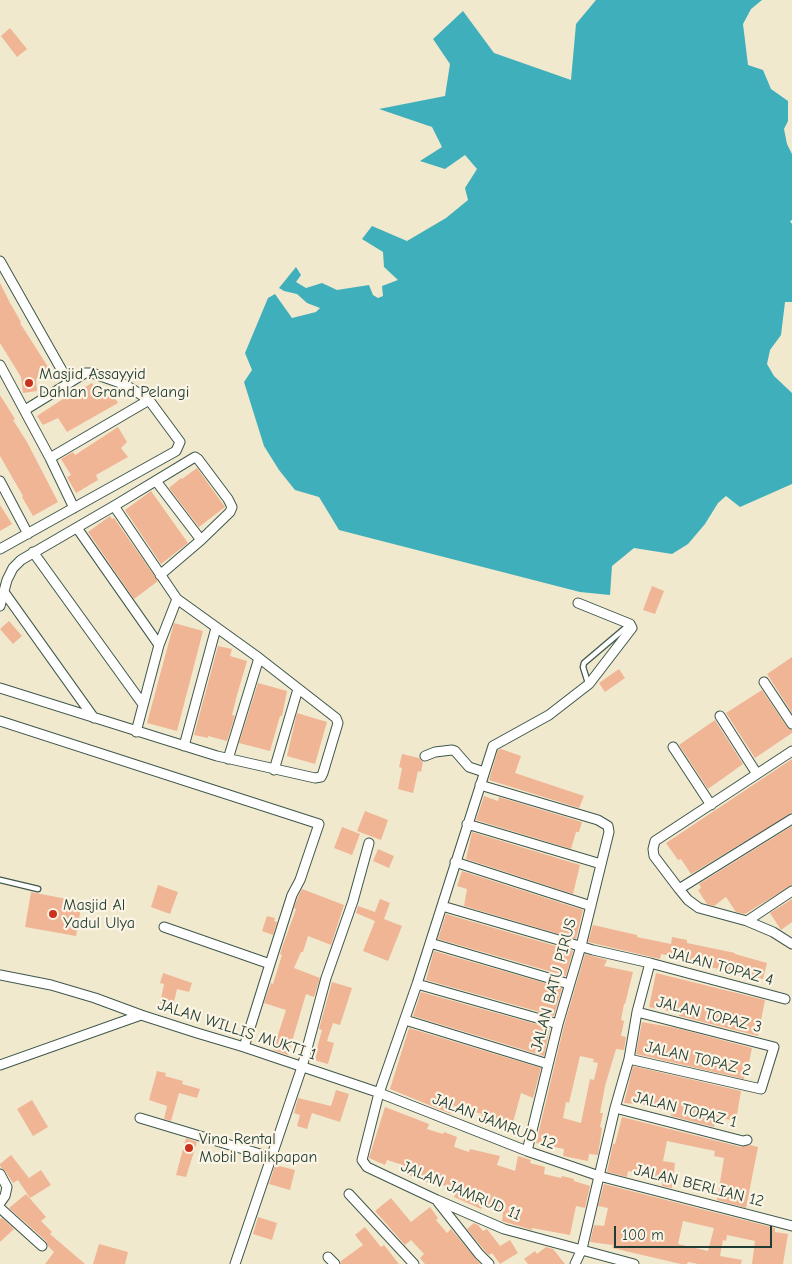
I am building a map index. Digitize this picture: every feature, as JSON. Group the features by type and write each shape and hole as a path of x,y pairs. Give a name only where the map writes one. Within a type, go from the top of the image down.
{"street":[{"path":"0,261 69,383"},
{"path":"0,365 50,458 74,508"},
{"path":"0,549 176,451 180,442 149,400 126,385 92,373 85,373 25,410"},
{"path":"50,458 149,400"},
{"path":"0,606 12,568 21,560 156,481 190,458 195,457 228,499 232,507 230,512 201,540 160,575"},
{"path":"0,481 28,534"},
{"path":"156,481 201,540"},
{"path":"0,688 136,732 228,759 315,778 323,773 338,723 332,714 177,599 114,506"},
{"path":"77,528 159,645"},
{"path":"33,552 142,703"},
{"path":"4,592 94,718"},
{"path":"136,732 142,703 159,645 177,599"},
{"path":"378,1093 417,984 480,785 478,770 493,746 550,715 589,684 632,628 630,624 578,603"},
{"path":"184,746 216,628"},
{"path":"228,759 259,658"},
{"path":"764,682 792,724"},
{"path":"274,770 298,688"},
{"path":"720,716 758,774"},
{"path":"0,721 319,824 300,880 292,895 244,1047"},
{"path":"673,747 711,805"},
{"path":"425,756 435,752 456,751 466,765 478,770"},
{"path":"792,752 655,841 652,849 654,856 679,889 688,900 699,908 747,921 773,932 792,944"},
{"name":"JALAN BATU PIRUS","path":"480,785 598,820 608,826 609,832 581,946 558,1024 527,1152"},
{"path":"679,889 792,819"},
{"path":"467,824 601,864"},
{"path":"234,1264 302,1067 326,978 353,901 368,843"},
{"path":"455,862 591,906"},
{"path":"747,921 792,891"},
{"name":"JALAN TOPAZ 4","path":"442,906 592,950 650,963 785,1000"},
{"path":"164,927 270,964"},
{"path":"430,943 569,984"},
{"path":"575,1264 582,1249 615,1108 629,1059 636,1012 650,963"},
{"path":"0,975 69,990 141,1014"},
{"path":"417,984 558,1024"},
{"name":"JALAN TOPAZ 3","path":"636,1012 774,1047 761,1089"},
{"name":"JALAN WILLIS MUKTI 1","path":"0,1065 141,1014 378,1093"},
{"path":"405,1020 548,1064"},
{"name":"JALAN TOPAZ 2","path":"629,1059 761,1089"},
{"name":"JALAN JAMRUD 12","path":"378,1093 527,1152 599,1176"},
{"name":"JALAN JAMRUD 11","path":"378,1093 362,1160 367,1166 436,1200 504,1229 634,1264"},
{"name":"JALAN TOPAZ 1","path":"615,1108 747,1140"},
{"path":"140,1118 270,1157"},
{"path":"0,1174 6,1187 5,1196 0,1203"},
{"name":"JALAN BERLIAN 12","path":"599,1176 792,1226"},
{"path":"349,1194 414,1264"},
{"path":"436,1200 489,1264"},
{"path":"0,1208 42,1246"}],"lane":[{"path":"589,684 583,667 584,663 630,624"},
{"path":"0,880 38,889"}],"water":[{"path":"596,0 762,0 751,9 743,24 748,65 763,70 771,89 788,101 788,121 784,129 787,144 792,154 792,220 790,221 792,224 792,302 785,302 781,335 770,350 767,364 774,376 792,393 792,484 740,507 726,496 718,503 705,524 688,544 672,554 634,548 612,566 610,595 580,592 339,530 319,497 295,490 279,470 264,446 244,382 252,370 245,353 268,298 275,294 292,318 316,312 320,308 307,303 297,294 279,288 296,267 301,275 296,282 306,288 322,283 337,290 369,285 373,295 378,298 383,296 382,286 398,280 384,267 383,252 362,239 372,226 407,241 446,218 468,200 465,188 477,169 465,155 445,169 420,161 442,147 432,127 379,109 445,96 450,64 433,39 463,11 494,53 571,80 576,24"}],"building":[{"path":"10,28 27,49 17,57 1,36"},
{"path":"0,283 20,323 50,370 36,379 37,391 23,393 21,377 0,343"},
{"path":"92,383 100,396 110,390 118,403 67,432 58,418 43,425 37,416"},
{"path":"0,395 15,419 13,420 27,442 58,502 33,516 0,456"},
{"path":"118,427 127,442 121,448 128,457 96,475 98,480 76,493 67,477 71,475 61,459 73,452 75,455"},
{"path":"197,468 225,507 199,527 169,488"},
{"path":"151,491 188,543 161,564 125,510"},
{"path":"0,505 12,524 0,531"},
{"path":"110,516 112,519 114,518 158,581 134,599 88,532"},
{"path":"652,586 664,591 655,614 643,610"},
{"path":"9,621 22,636 13,644 0,629"},
{"path":"174,623 203,631 177,731 147,723"},
{"path":"218,646 232,649 230,656 247,661 232,715 235,716 227,741 208,736 208,738 194,735"},
{"path":"792,657 792,713 767,674"},
{"path":"619,669 625,678 605,692 599,683"},
{"path":"258,683 287,691 282,716 280,716 270,751 239,743"},
{"path":"762,690 787,727 792,730 792,733 755,758 726,713"},
{"path":"297,713 327,722 315,764 287,756"},
{"path":"715,720 743,764 708,789 679,745"},
{"path":"501,749 521,756 515,773 584,796 579,808 489,780 498,750"},
{"path":"402,754 419,758 423,762 421,772 418,771 413,793 398,789 402,768 399,767"},
{"path":"792,759 792,813 691,874 681,859 678,860 666,843"},
{"path":"484,796 498,801 499,797 582,822 579,832 576,832 571,849 476,820"},
{"path":"365,811 388,820 381,840 357,831"},
{"path":"792,826 792,885 745,914 736,912 726,897 714,906 707,904 698,890 701,888 699,884"},
{"path":"342,827 360,834 352,855 334,848"},
{"path":"472,832 580,865 573,894 466,859"},
{"path":"378,849 394,856 389,868 373,861"},
{"path":"462,871 583,910 576,939 464,906 467,889 457,886"},
{"path":"158,885 178,892 170,914 151,907"},
{"path":"302,889 344,905 331,945 308,936 303,952 301,952 294,968 320,978 314,997 306,994 288,1055 273,1050 286,1010 264,1003 271,983 273,984 282,955 280,954 296,909 294,908"},
{"name":"Masjid Al Yadul Ulya","path":"31,892 82,902 76,936 25,927"},
{"path":"380,899 390,903 384,919 402,926 388,961 363,951 375,921 356,913 358,906 375,912"},
{"path":"792,899 792,922 781,930 770,913"},
{"path":"446,914 573,951 566,976 438,939"},
{"path":"267,916 275,918 274,921 277,922 273,935 262,931"},
{"path":"593,925 671,944 672,937 687,940 687,943 735,953 767,963 763,979 701,965 702,962 661,954 660,959 588,942"},
{"path":"434,951 562,988 554,1016 426,980"},
{"path":"585,954 607,960 604,966 633,972 621,1020 624,1021 621,1036 626,1037 624,1050 616,1049 605,1086 600,1113 603,1113 598,1155 589,1154 588,1161 563,1156 564,1149 536,1143 564,1026","holes":["580,1056 594,1059 593,1062 598,1063 594,1080 590,1079 581,1123 563,1118 566,1102 569,1103"]},
{"path":"163,973 192,983 189,992 177,989 173,1006 160,1003 164,984 160,983"},
{"path":"656,973 765,1000 758,1036 679,1016 679,1013 649,1007"},
{"path":"332,982 352,988 340,1025 333,1023 327,1041 334,1043 328,1064 314,1060 322,1030 319,1029"},
{"path":"421,992 550,1028 544,1056 413,1016"},
{"path":"642,1022 676,1028 752,1048 746,1077 744,1079 636,1054"},
{"path":"409,1028 541,1068 533,1098 521,1093 511,1130 481,1118 482,1114 454,1106 451,1114 390,1089"},
{"path":"633,1066 741,1091 736,1121 716,1117 714,1127 671,1116 672,1110 657,1108 658,1106 624,1103"},
{"path":"157,1071 166,1073 165,1076 183,1081 182,1084 200,1089 197,1098 179,1093 171,1121 164,1119 167,1106 149,1100"},
{"path":"336,1090 349,1094 340,1122 312,1113 307,1129 297,1126 300,1115 294,1113 298,1098 331,1106"},
{"path":"32,1100 48,1127 33,1136 17,1109"},
{"path":"385,1107 429,1124 427,1129 457,1137 454,1147 469,1152 470,1149 500,1156 497,1165 515,1171 518,1156 531,1160 530,1163 545,1167 544,1174 574,1179 574,1181 590,1186 585,1208 576,1206 570,1235 532,1228 532,1230 502,1221 503,1213 483,1204 481,1209 454,1197 457,1190 430,1181 429,1183 401,1172 403,1165 387,1160 385,1165 369,1158"},
{"path":"622,1117 741,1147 750,1145 758,1147 746,1208 717,1200 724,1158 714,1156 715,1151 667,1141 663,1161 675,1163 672,1188 662,1186 663,1179 628,1171 627,1177 607,1172 613,1144 615,1144"},
{"name":"Vina Rental Mobil Balikpapan","path":"186,1138 197,1142 186,1177 176,1175"},
{"path":"11,1155 29,1178 41,1170 51,1185 30,1198 18,1180 13,1183 0,1166"},
{"path":"275,1165 295,1170 290,1190 269,1184"},
{"path":"604,1184 775,1228 775,1232 788,1234 783,1264 752,1264 755,1241 727,1235 726,1241 723,1240 720,1256 742,1260 741,1264 698,1264 688,1262 687,1264 681,1264 612,1248 613,1245 590,1242 594,1225 604,1226 608,1208 598,1206","holes":["683,1221 714,1228 708,1251 678,1244"]},
{"path":"26,1194 46,1217 41,1221 52,1232 50,1234 85,1264 45,1264 54,1252 46,1241 9,1208"},
{"path":"391,1198 411,1222 430,1207 438,1218 436,1220 447,1233 451,1229 480,1264 425,1264 420,1258 424,1254 411,1240 405,1245 375,1211"},
{"path":"258,1217 277,1223 272,1240 253,1234"},
{"path":"2,1218 14,1229 0,1242 0,1219"},
{"path":"474,1223 483,1231 487,1229 500,1246 510,1240 518,1253 500,1264 492,1253 489,1255 484,1250 467,1229"},
{"path":"365,1227 381,1247 384,1245 399,1264 341,1264 341,1261 363,1245 355,1235"},
{"path":"99,1244 128,1252 125,1264 93,1264"},
{"path":"546,1247 553,1249 565,1264 528,1264 524,1259 535,1251 537,1254"}],"place":[{"name":"Masjid Assayyid Dahlan Grand Pelangi","path":"29,383"},
{"name":"Masjid Al Yadul Ulya","path":"53,914"},
{"name":"Vina Rental Mobil Balikpapan","path":"189,1148"}]}
